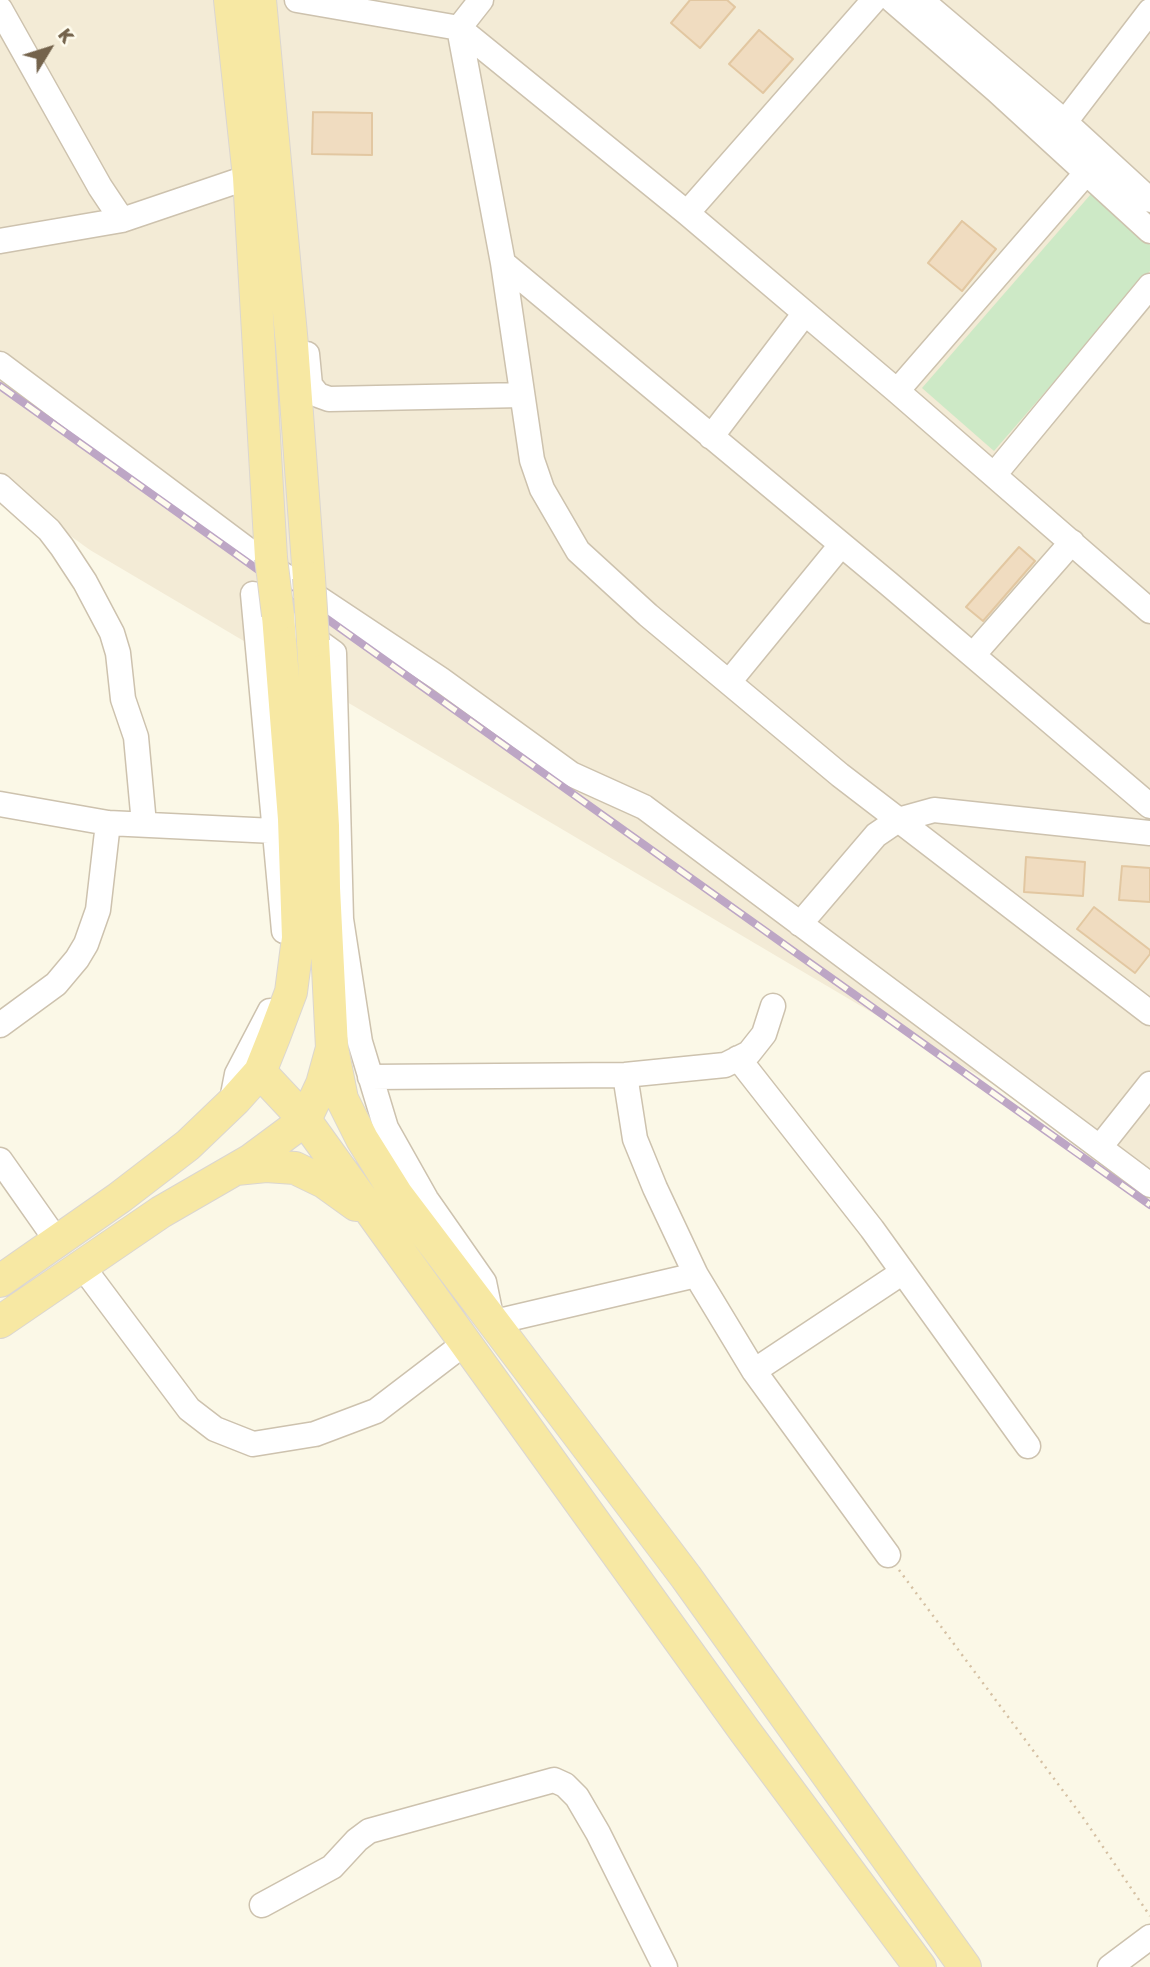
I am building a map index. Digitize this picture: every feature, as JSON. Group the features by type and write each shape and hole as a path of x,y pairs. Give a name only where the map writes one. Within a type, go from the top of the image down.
{"main road":[{"path":"0,1281 119,1198 188,1145 230,1105 260,1072 291,992 298,938 294,819 284,670 271,558 248,177 230,0"},
{"path":"260,0 309,578 332,1048 342,1100 362,1139 397,1195 686,1577 965,1967"},
{"path":"0,1322 161,1212 235,1169 305,1120 323,1084 332,1048"},
{"path":"260,1072 305,1120 744,1730 920,1967"},
{"path":"235,1169 266,1166 295,1168 324,1182 384,1229"},
{"path":"465,1343 493,1320"}],"street":[{"path":"297,0 459,28 687,213 1150,611"},
{"path":"481,0 459,28 503,263 532,460 541,489 578,551 648,615 840,775 1150,1013"},
{"path":"687,213 874,0"},
{"path":"892,0 1150,231"},
{"path":"921,0 1065,122 1150,200"},
{"path":"0,9 100,187 122,220"},
{"path":"1065,122 1150,10"},
{"path":"897,391 1087,173"},
{"path":"0,241 122,220 248,177"},
{"path":"503,263 974,655 1150,806"},
{"path":"284,264 293,267 300,277 310,385 323,398 522,394"},
{"path":"994,475 1150,286"},
{"path":"711,437 805,313"},
{"path":"0,364 264,562 440,679 572,774 644,807 1150,1185"},
{"path":"0,486 49,530 62,547 85,582 112,633 118,653 123,699 136,737 144,824"},
{"path":"974,655 1072,542"},
{"path":"729,682 841,545"},
{"path":"230,1105 237,1074 263,1027 280,986 285,936 253,594 334,653 341,919 360,1042 386,1128 426,1199 484,1282 493,1320 696,1275"},
{"path":"0,804 108,822 274,831"},
{"path":"800,923 876,835 898,820 934,810 1150,833"},
{"path":"0,1025 56,984 86,944 98,910 108,822"},
{"path":"370,1077 625,1075 724,1065 749,1053 764,1034 774,1006"},
{"path":"738,1058 872,1229 1028,1446"},
{"path":"625,1075 635,1139 696,1275 754,1371 888,1555"},
{"path":"1100,1147 1150,1084"},
{"path":"0,1160 57,1241"},
{"path":"82,1266 190,1409 215,1429 253,1444 315,1434 376,1411 465,1343"},
{"path":"754,1371 903,1272"},
{"path":"262,1905 332,1867 357,1840 369,1832 554,1780 565,1784 584,1809 665,1967"},
{"path":"1110,1967 1150,1937"}],"path":[{"path":"888,1555 1084,1819 1150,1916"}],"shaded area":[{"path":"0,0 1150,0 1150,1177 90,550 0,485"}],"green space":[{"path":"1091,194 1150,245 1150,271 994,451 922,388"}],"building":[{"path":"690,0 727,0 735,7 700,48 671,23"},
{"path":"759,30 793,59 763,93 729,64"},
{"path":"313,112 372,113 372,155 312,154"},
{"path":"962,221 996,249 962,291 928,263"},
{"path":"1019,547 1035,561 983,621 966,607"},
{"path":"1026,857 1085,862 1083,896 1024,892"},
{"path":"1122,866 1150,868 1150,902 1119,900"},
{"path":"1094,907 1150,950 1150,954 1135,973 1077,929"}],"railway":[{"path":"0,386 1150,1205"}]}
